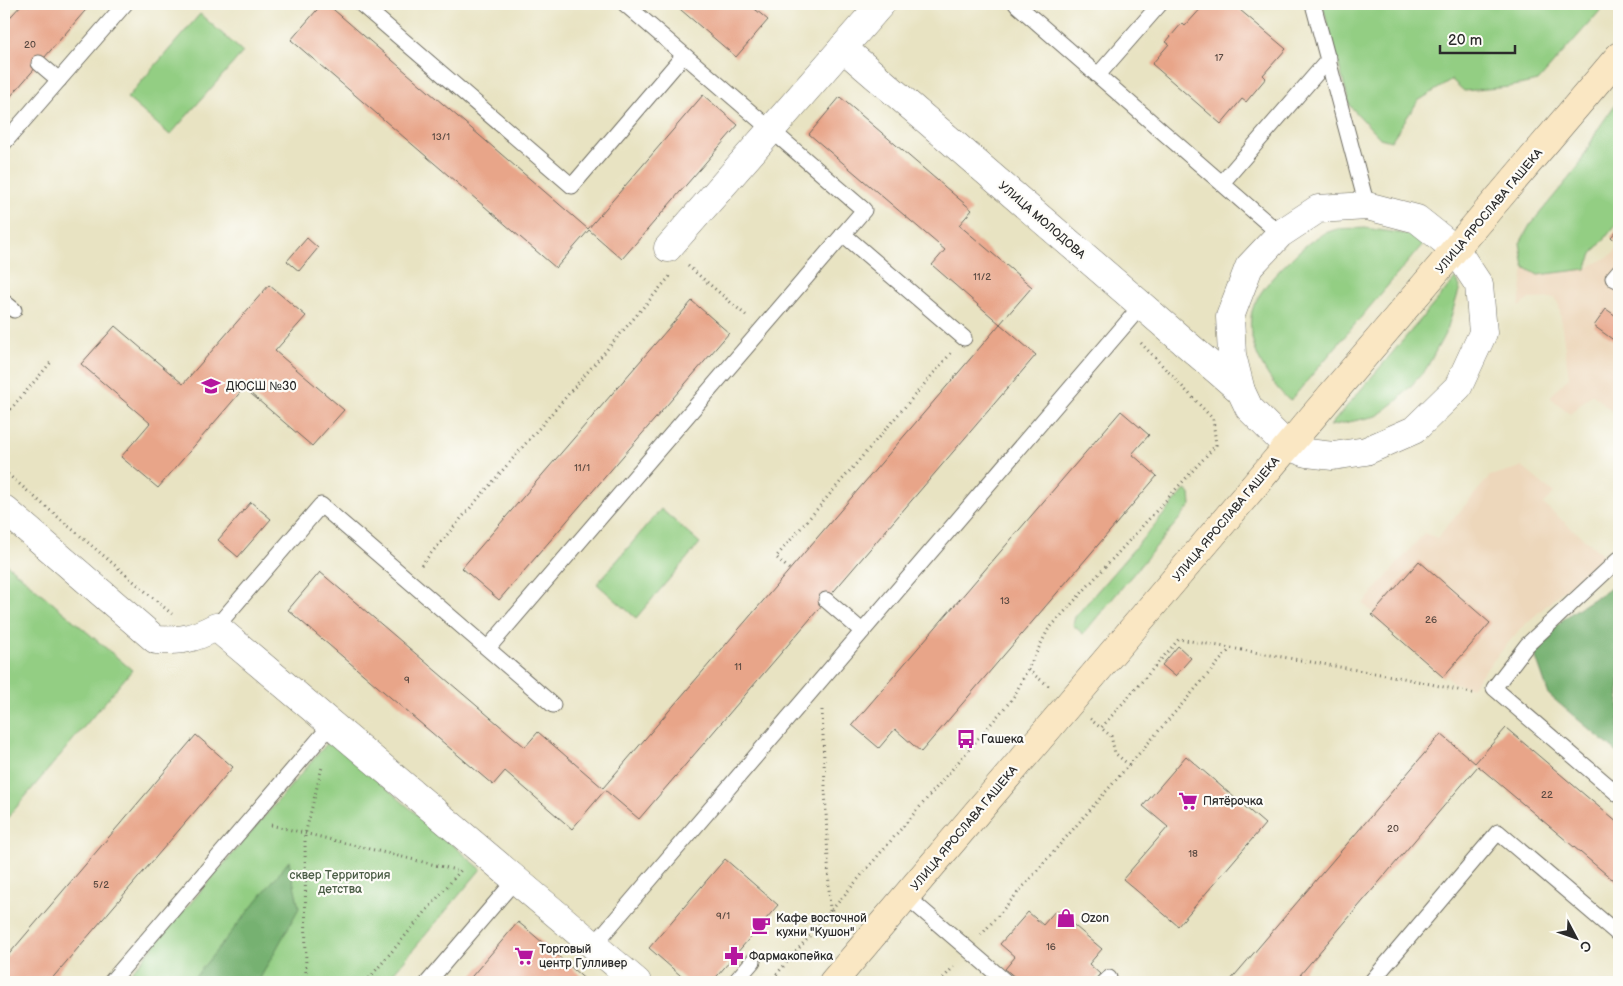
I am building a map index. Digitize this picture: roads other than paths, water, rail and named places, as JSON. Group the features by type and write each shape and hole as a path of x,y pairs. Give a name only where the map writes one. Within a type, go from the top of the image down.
{"main road":[{"name":"УЛИЦА ЯРОСЛАВА ГАШЕКА","path":"833,982 1619,56"}],"street":[{"path":"676,259 771,130 881,4"},
{"name":"УЛИЦА МОЛОДОВА","path":"843,48 1133,315 1241,391"},
{"path":"1367,206 1417,219 1456,250 1479,285 1483,333 1458,387 1414,430 1366,451 1333,456 1306,453 1287,446 1248,408 1241,391 1232,354 1230,318 1249,267 1280,234 1318,210 1367,206"},
{"path":"4,509 156,640 180,641 198,636 216,627 638,982"}],"lane":[{"path":"4,143 125,4"},
{"path":"361,4 572,186 684,55"},
{"path":"488,648 864,210 626,4"},
{"path":"1016,4 1280,234"},
{"path":"1098,75 1160,4"},
{"path":"1313,4 1367,206"},
{"path":"1222,183 1329,59"},
{"path":"40,63 59,80"},
{"path":"843,234 964,338"},
{"path":"594,945 1133,315"},
{"path":"216,627 321,505 553,705"},
{"path":"1619,560 1527,645 1494,688 1619,795"},
{"path":"826,600 862,631"},
{"path":"111,982 332,724"},
{"path":"1371,982 1498,832 1619,935"},
{"path":"428,982 516,880"},
{"path":"906,896 1006,982"},
{"path":"735,982 753,961"}],"place":[{"name":"ДЮСШ №30","path":"211,386"},
{"name":"Гашека","path":"966,739"},
{"name":"Пятёрочка","path":"1188,801"},
{"name":"Ozon","path":"1066,918"},
{"name":"Кафе восточной кухни \"Кушон\"","path":"761,925"},
{"name":"Торговый центр Гулливер","path":"524,956"},
{"name":"Фармакопейка","path":"734,956"}],"park label":[{"name":"сквер Территория детства","path":"340,882"}]}
